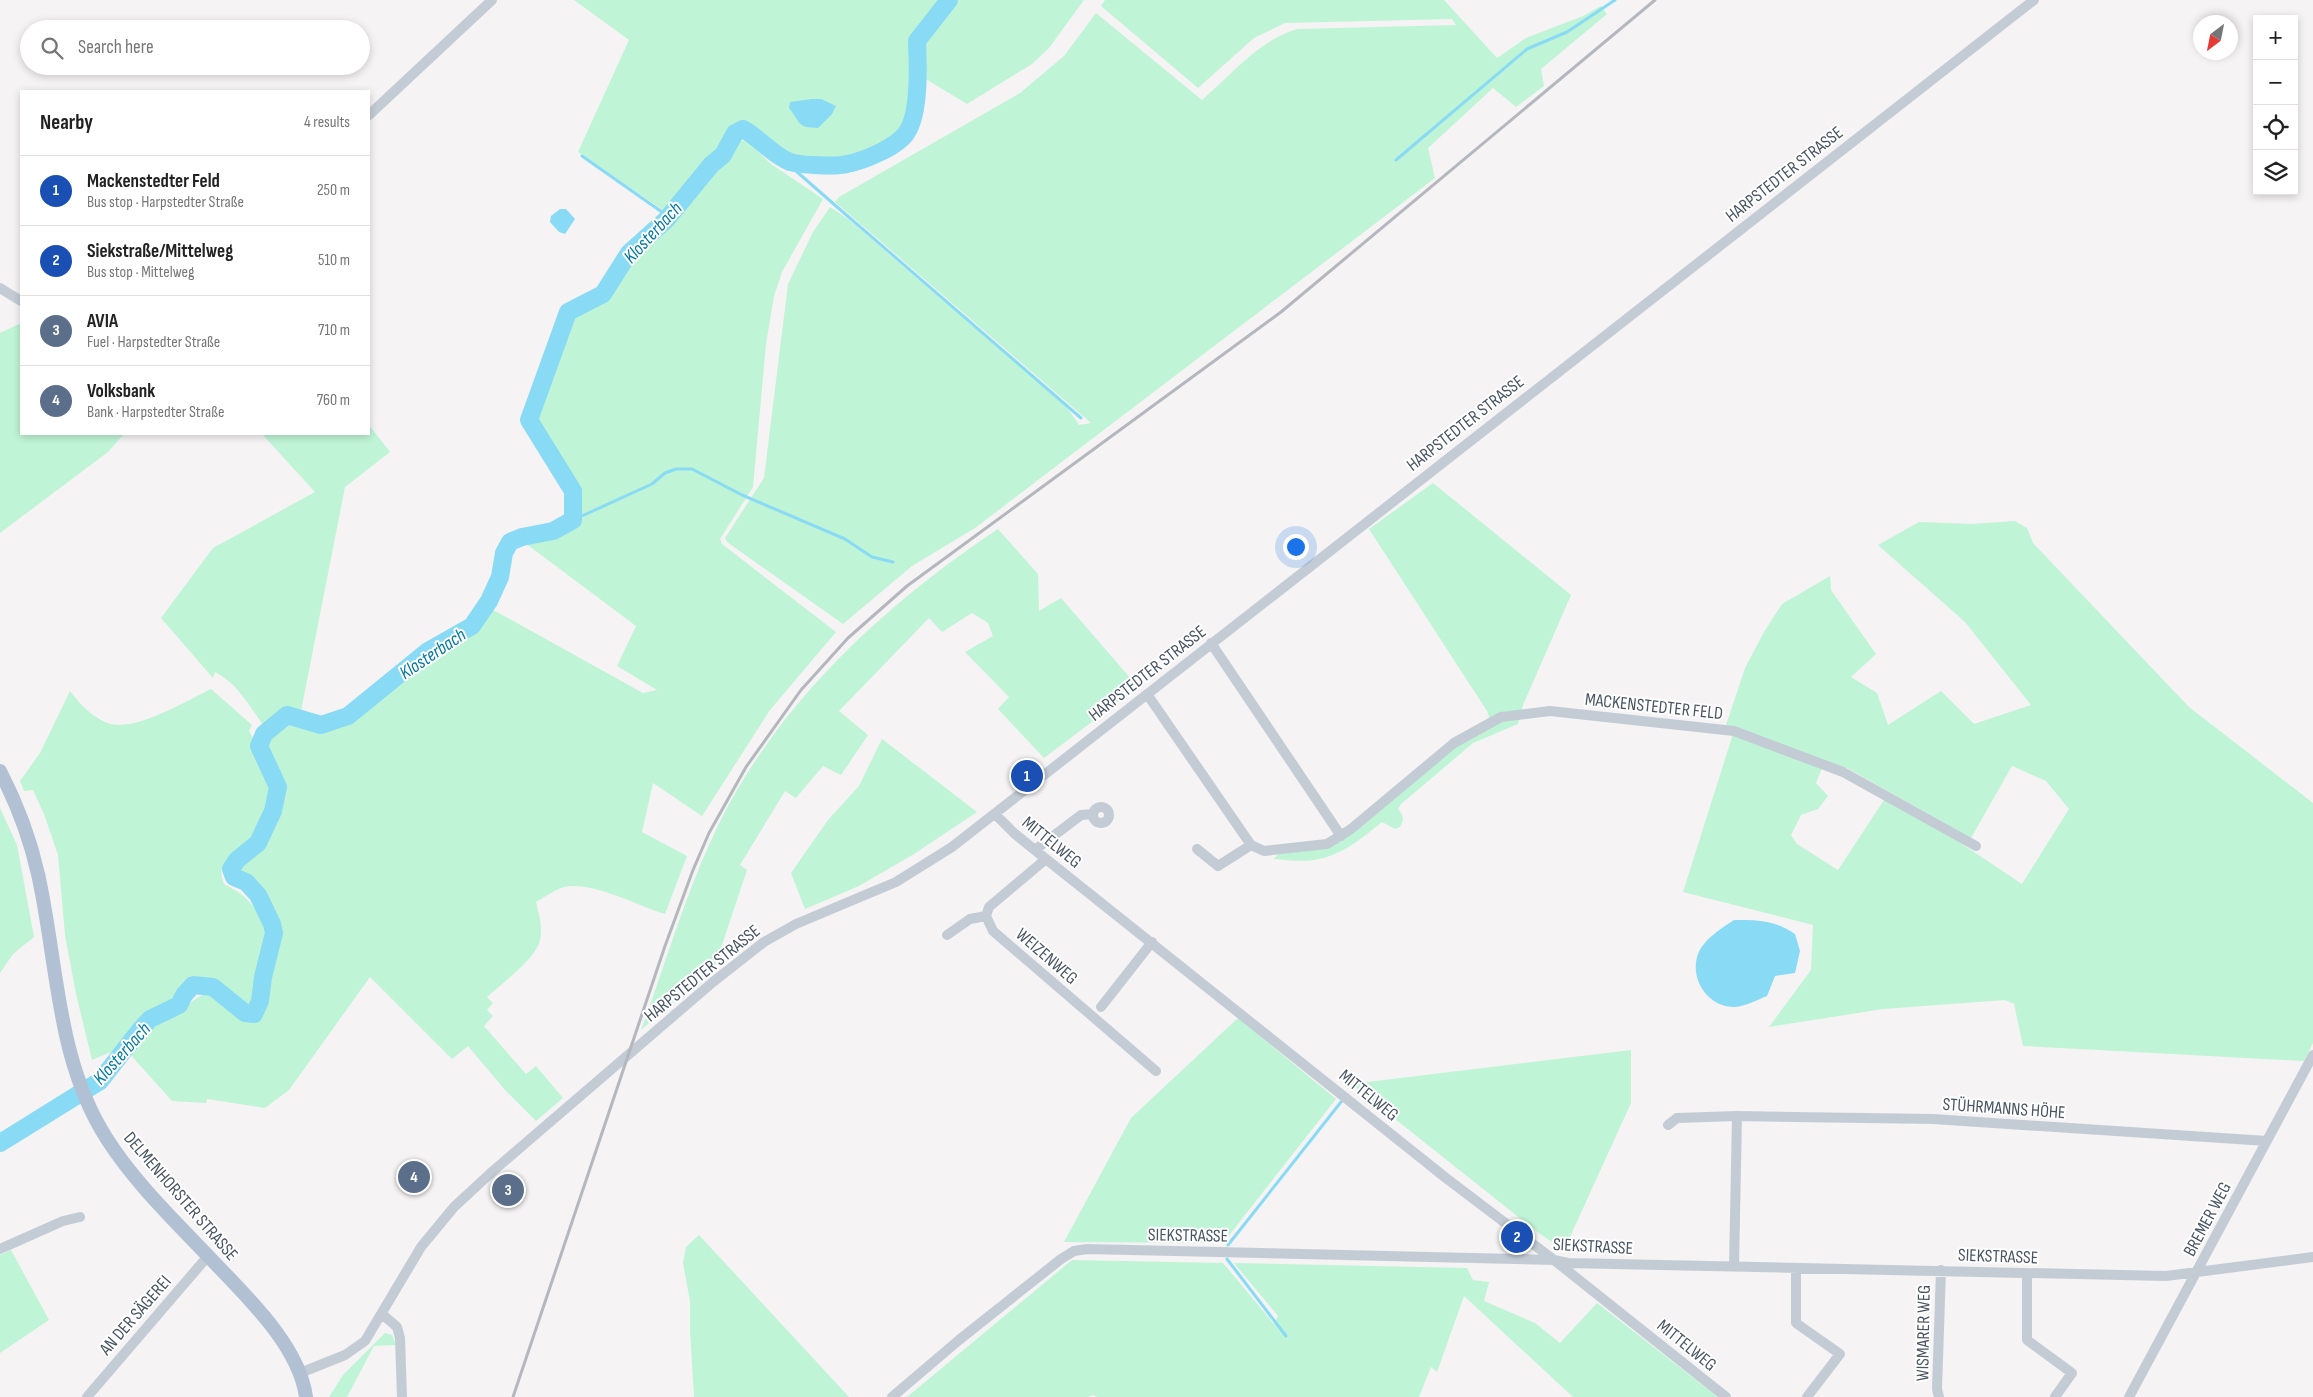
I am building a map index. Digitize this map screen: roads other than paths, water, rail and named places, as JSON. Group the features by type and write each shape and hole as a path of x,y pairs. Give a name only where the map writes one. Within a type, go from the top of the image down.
{"main road":[{"name":"DELMENHORSTER STRASSE","path":"0,771 21,818 34,856 59,1004 78,1078 86,1099 106,1139 123,1162 265,1318 282,1340 300,1373 306,1397"}],"street":[{"path":"370,114 492,0"},
{"name":"HARPSTEDTER STRASSE","path":"300,1373 328,1363 352,1351 370,1334 421,1247 437,1226 473,1188 738,961 764,942 791,926 896,882 952,847 2034,0"},
{"path":"0,288 20,300"},
{"path":"1211,643 1342,836"},
{"path":"1147,694 1251,845 1218,866 1197,849"},
{"name":"MACKENSTEDTER FELD","path":"1251,845 1264,851 1290,850 1327,844 1342,836 1454,743 1501,717 1550,711 1734,731 1843,772 1976,846"},
{"name":"MITTELWEG","path":"995,814 1046,859 1446,1178 1554,1260 1726,1397"},
{"path":"1035,850 1080,816 1094,814"},
{"path":"948,935 970,919 986,916 994,900 1046,859"},
{"name":"WEIZENWEG","path":"986,916 993,930 1156,1071"},
{"path":"1101,1007 1152,942"},
{"name":"BREMER WEG","path":"2129,1397 2313,1056"},
{"path":"1734,1266 1738,1116"},
{"name":"STÜHRMANNS HÖHE","path":"1668,1125 1677,1118 1738,1116 1933,1119 2268,1141"},
{"path":"0,1249 63,1221 80,1217"},
{"name":"SIEKSTRASSE","path":"892,1397 958,1340 1074,1251 1087,1249 1554,1260 1568,1263 2166,1276 2313,1257"},
{"name":"AN DER SÄGEREI","path":"87,1397 208,1256"},
{"path":"1796,1268 1796,1323 1840,1354 1807,1397"},
{"name":"WISMARER WEG","path":"1939,1397 1937,1389 1941,1270"},
{"path":"2027,1273 2027,1340 2072,1373 2054,1397"},
{"path":"382,1314 397,1326 400,1338 402,1397"}],"water":[{"path":"821,99 836,106 832,114 818,128 806,127 800,124 789,108 790,102"},
{"path":"560,209 566,209 575,219 565,234 559,232 550,222 551,216"},
{"path":"1734,920 1773,923 1787,929 1795,934 1800,951 1795,973 1775,976 1767,996 1738,1007 1725,1006 1709,997 1703,990 1696,973 1698,954 1704,943"}],"waterway":[{"name":"Klosterbach","path":"0,1143 100,1081 150,1019 179,1005 184,995 193,985 213,987 245,1013 254,1014 260,1001 263,977 274,933 272,924 258,895 246,882 234,877 231,869 237,860 258,843 273,811 278,787 259,746 264,734 287,715 321,725 348,716 428,651 472,626 489,601 500,577 504,553 510,542 522,537 553,531 573,520 573,491 529,420 568,312 603,294 629,253 666,220 711,165 723,155 735,133 743,129 784,159 790,162 810,165 842,165 854,162 871,157 896,143 907,132 914,113 917,88 917,41 949,0"},
{"path":"1396,160 1527,49 1567,32 1615,0"},
{"path":"582,156 669,217"},
{"path":"791,163 796,171 1081,418"},
{"path":"573,520 652,484 665,473 676,469 692,469 742,495 845,539 872,557 893,562"},
{"path":"1228,1245 1341,1102"},
{"path":"1227,1259 1286,1336"}],"railway":[{"path":"513,1397 665,946 693,870 709,833 746,767 801,690 848,638 907,586 1281,312 1655,0"}],"place":[{"name":"Mackenstedter Feld","path":"1027,776"},
{"name":"Volksbank","path":"414,1177"},
{"name":"AVIA","path":"508,1190"},
{"name":"Siekstraße/Mittelweg","path":"1517,1237"}]}
